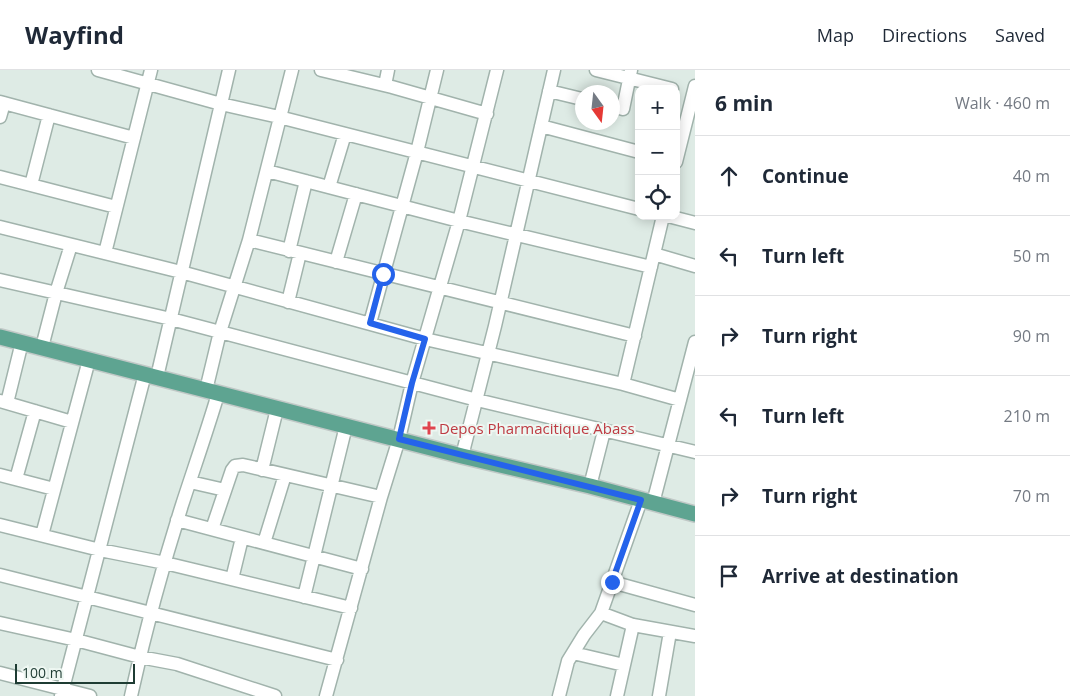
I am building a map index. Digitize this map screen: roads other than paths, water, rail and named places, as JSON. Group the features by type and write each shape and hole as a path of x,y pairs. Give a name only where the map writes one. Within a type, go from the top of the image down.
{"main road":[{"path":"0,337 276,409 590,486 695,514"}],"street":[{"path":"98,70 221,104 279,117 635,208"},
{"path":"105,253 151,70"},
{"path":"62,692 100,550 151,376 171,319 229,70"},
{"path":"131,696 150,612 190,482 212,392 220,332 249,240 268,171 279,117 292,70"},
{"path":"322,70 386,85 487,114"},
{"path":"386,85 388,70"},
{"path":"370,323 403,206 437,70"},
{"path":"326,696 399,439 412,383 474,167 497,70"},
{"path":"462,456 554,70"},
{"path":"596,70 630,74 661,85"},
{"path":"620,108 623,109 630,74"},
{"path":"680,90 694,90 691,118 680,150"},
{"path":"549,91 575,97"},
{"path":"0,117 2,103 134,138"},
{"path":"32,185 49,115"},
{"path":"541,126 635,151"},
{"path":"329,187 346,134"},
{"path":"268,171 459,221 651,267"},
{"path":"0,177 116,208"},
{"path":"288,302 306,181"},
{"path":"336,262 356,194"},
{"path":"680,219 695,223"},
{"path":"623,384 661,220"},
{"path":"0,227 181,272 425,339 623,384 681,395 695,395"},
{"path":"249,240 634,336"},
{"path":"42,347 71,245"},
{"path":"654,254 695,266"},
{"path":"0,280 171,319 476,400 695,452"},
{"path":"22,342 4,402 72,422"},
{"path":"559,696 568,661 601,612 647,501 668,446 695,342"},
{"path":"42,535 89,360"},
{"path":"262,470 276,409"},
{"path":"16,479 34,411"},
{"path":"304,597 346,426"},
{"path":"590,486 604,431"},
{"path":"212,529 235,466 244,465 381,497"},
{"path":"0,475 54,489"},
{"path":"264,543 285,475"},
{"path":"190,482 225,490"},
{"path":"177,520 362,569"},
{"path":"0,525 351,608"},
{"path":"232,579 242,538"},
{"path":"0,574 337,660"},
{"path":"612,582 695,605"},
{"path":"601,612 633,625 695,636"},
{"path":"0,623 140,657 177,664 275,696"},
{"path":"617,696 633,625"},
{"path":"659,696 670,632"},
{"path":"573,653 624,665"},
{"path":"0,673 62,692 90,696"}],"place":[{"name":"Depos Pharmacitique Abass","path":"429,428"}]}
